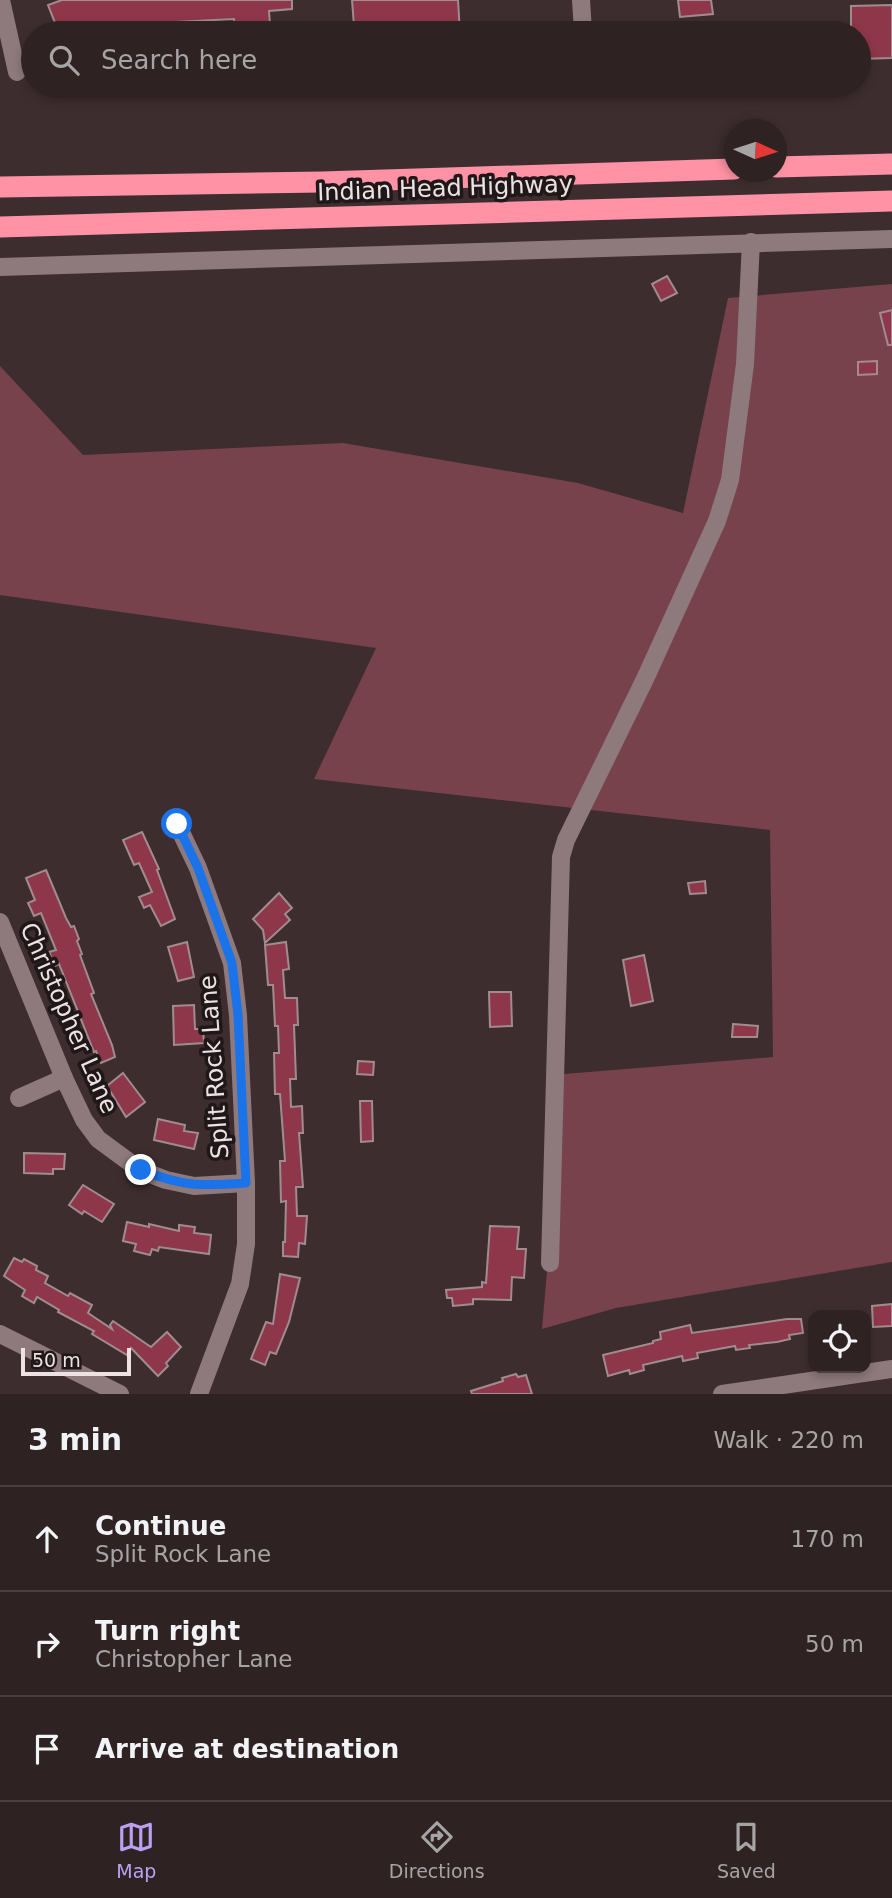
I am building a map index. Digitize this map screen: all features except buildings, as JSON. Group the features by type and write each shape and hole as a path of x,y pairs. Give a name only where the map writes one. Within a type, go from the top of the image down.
{"highway":[{"path":"787,167 892,164"},
{"name":"Indian Head Highway","path":"0,187 322,183 724,169"},
{"name":"Indian Head Highway","path":"0,227 892,201"}],"street":[{"path":"1,0 17,72"},
{"path":"581,0 582,21"},
{"path":"0,267 892,239"},
{"path":"550,1263 561,857 566,840 645,679 717,521 730,480 745,364 751,242"},
{"name":"Split Rock Lane","path":"177,824 198,868 232,963 237,1002 246,1183 246,1244 240,1284 199,1394"},
{"name":"Christopher Lane","path":"0,922 64,1078 84,1120 98,1139 141,1170 166,1180 194,1186 246,1183"},
{"path":"19,1098 64,1078"},
{"path":"0,1334 120,1394"},
{"path":"722,1394 892,1368"}],"shaded area":[{"path":"892,284 892,1262 616,1308 542,1329 564,1074 773,1057 770,830 314,779 376,648 0,595 0,366 83,455 343,443 578,483 683,513 728,298"}],"route":[{"path":"141,1170 166,1180 194,1186 246,1183 238,1015 232,963 198,868 177,824"}]}
